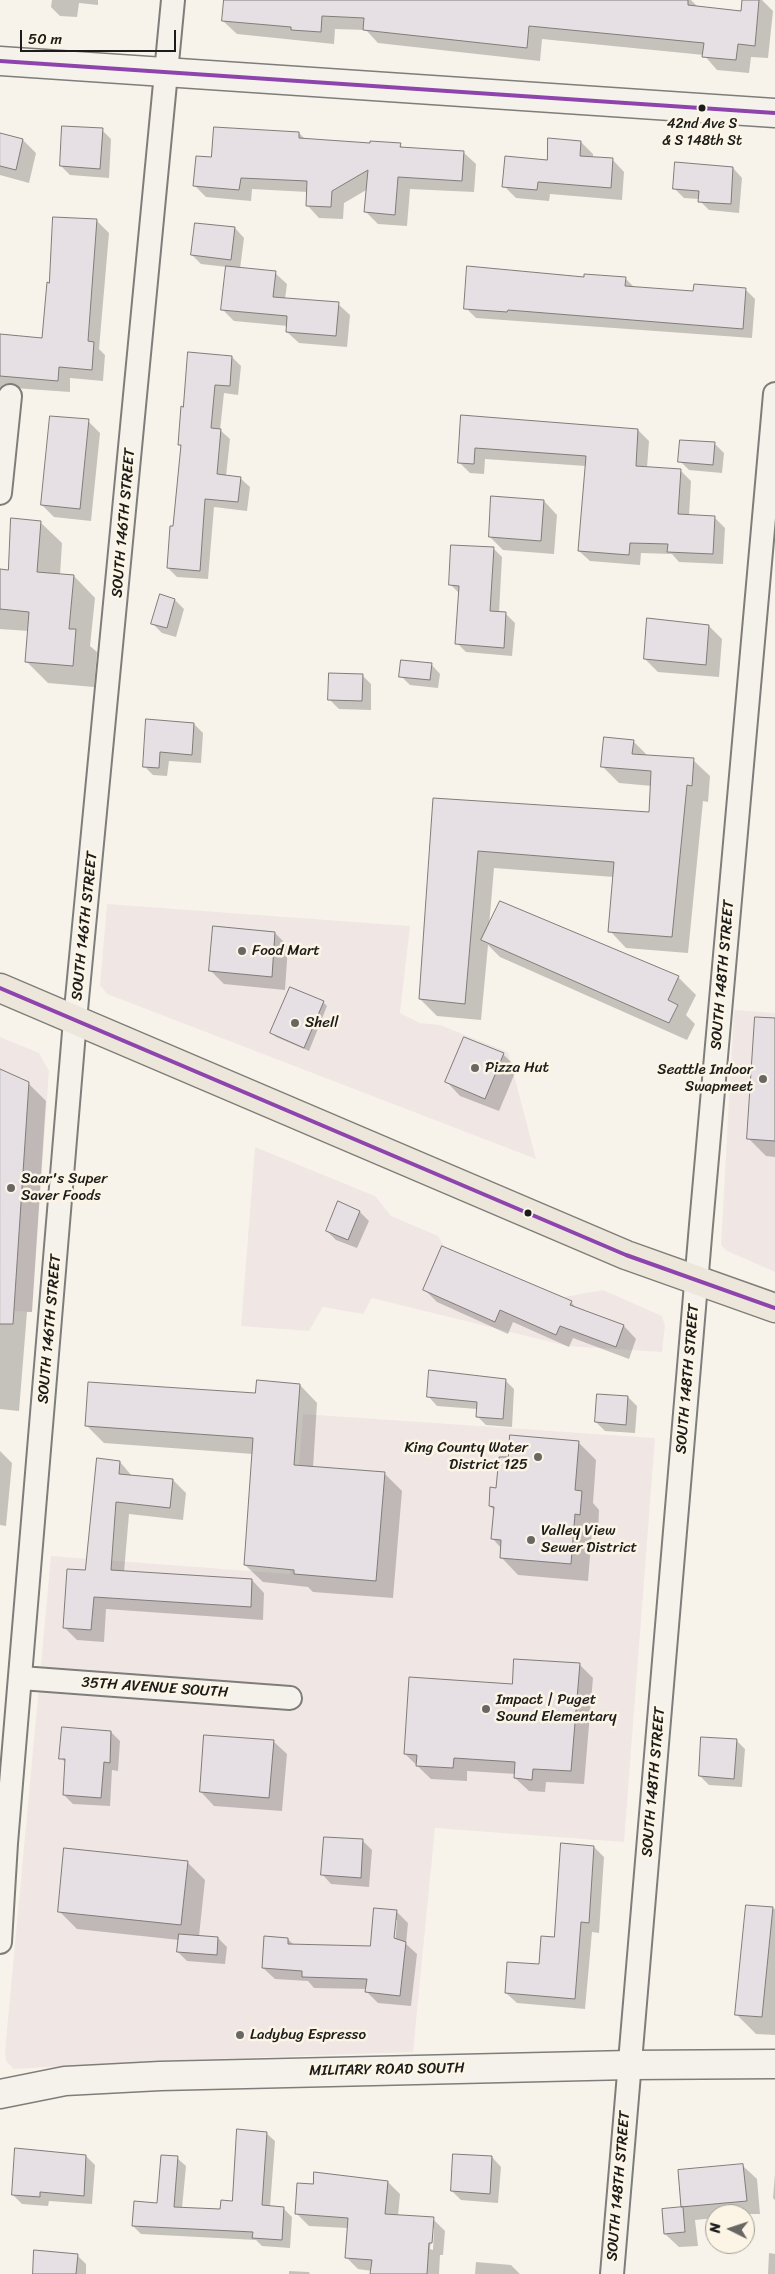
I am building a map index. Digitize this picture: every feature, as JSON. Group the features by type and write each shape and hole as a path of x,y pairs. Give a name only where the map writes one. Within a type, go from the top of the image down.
{"main road":[{"path":"0,988 626,1255 775,1308"}],"street":[{"name":"SOUTH 146TH STREET","path":"0,1942 75,1020 173,0"},
{"path":"0,61 775,113"},
{"name":"SOUTH 148TH STREET","path":"612,2274 775,394"},
{"path":"0,493 10,396"},
{"name":"35TH AVENUE SOUTH","path":"21,1678 290,1698"},
{"name":"MILITARY ROAD SOUTH","path":"0,2094 65,2081 160,2076 629,2065 775,2064"}],"shaded area":[{"path":"107,904 410,926 400,1013 420,1023 440,1025 508,1052 536,1159 107,994 100,985"},
{"path":"734,1010 775,1013 775,1272 727,1251 721,1245"},
{"path":"0,1037 39,1053 49,1071 32,1312 0,1310"},
{"path":"255,1147 375,1196 391,1216 438,1236 446,1249 564,1297 603,1290 662,1316 665,1326 662,1352 567,1346 372,1298 363,1314 323,1307 309,1331 241,1326"},
{"path":"303,1414 655,1438 624,1842 435,1828 413,2052 157,2061 14,2069 6,2061 5,2051 51,1556 290,1574"}],"building":[{"path":"224,0 688,0 688,5 741,11 742,0 759,0 755,46 738,44 736,60 702,57 704,43 529,26 527,48 363,30 364,18 322,16 321,32 291,30 291,27 222,21"},
{"path":"62,126 103,128 100,169 60,166"},
{"path":"214,127 299,132 299,138 370,143 370,141 401,143 400,147 464,151 462,181 398,177 395,215 364,212 368,170 332,191 331,207 306,206 307,181 241,178 239,190 193,186 196,156 211,157"},
{"path":"0,133 23,139 16,170 0,166"},
{"path":"548,138 581,141 580,156 613,158 611,188 538,182 537,190 502,187 505,156 547,160"},
{"path":"675,162 733,167 731,204 698,202 699,191 673,189"},
{"path":"53,217 97,219 88,341 94,342 92,370 59,367 58,381 0,376 0,334 42,338 47,282 49,283"},
{"path":"195,223 235,227 231,260 191,255"},
{"path":"226,266 276,271 273,297 339,302 336,336 286,332 287,316 221,310"},
{"path":"467,266 584,277 584,274 626,277 625,286 693,291 694,284 746,288 743,329 508,310 507,312 464,309"},
{"path":"188,352 232,356 230,386 215,385 211,428 221,429 217,474 241,477 238,502 205,499 200,571 167,568 170,526 173,526 181,445 178,445"},
{"path":"461,415 638,429 636,466 681,469 678,514 715,516 713,554 667,552 668,544 630,543 629,555 578,551 586,456 475,448 474,464 458,463"},
{"path":"50,416 89,419 80,509 41,505"},
{"path":"680,440 715,442 713,465 678,462"},
{"path":"491,496 544,500 541,541 489,537"},
{"path":"11,518 41,521 37,572 74,575 69,629 76,629 73,666 25,662 29,612 0,609 0,569 8,570"},
{"path":"451,545 494,547 490,611 506,612 504,648 455,644 459,586 449,585"},
{"path":"160,594 175,599 167,628 151,624"},
{"path":"647,618 709,625 706,665 644,659"},
{"path":"401,660 432,663 430,680 399,677"},
{"path":"329,673 363,674 362,701 328,700"},
{"path":"146,719 194,723 192,755 160,752 159,768 143,767"},
{"path":"604,737 634,740 632,754 694,758 692,786 687,785 672,937 608,932 614,862 478,851 465,1004 419,999 433,798 649,812 651,771 601,767"},
{"path":"500,901 679,976 668,1000 678,1005 669,1023 481,940"},
{"name":"Food Mart","path":"213,926 275,932 272,977 209,971"},
{"name":"Shell","path":"290,987 324,1001 304,1048 270,1033"},
{"name":"Seattle Indoor Swapmeet","path":"755,1017 775,1018 775,1141 747,1139"},
{"name":"Pizza Hut","path":"464,1037 504,1053 485,1099 445,1082"},
{"name":"Saar's Super Saver Foods","path":"0,1069 29,1082 13,1324 0,1324"},
{"path":"338,1201 360,1211 348,1240 326,1231"},
{"path":"442,1246 572,1301 570,1305 624,1325 616,1347 560,1326 556,1335 500,1310 495,1322 423,1290"},
{"path":"429,1370 506,1379 503,1419 476,1417 477,1402 427,1397"},
{"path":"257,1380 300,1384 294,1465 385,1472 376,1581 294,1574 294,1570 244,1565 253,1438 85,1426 88,1382 255,1393"},
{"path":"597,1394 628,1396 626,1425 595,1422"},
{"path":"510,1435 579,1441 575,1490 582,1491 580,1515 575,1514 571,1564 500,1558 501,1540 491,1539 494,1507 489,1506 490,1487 496,1488 499,1457 508,1457"},
{"path":"97,1458 120,1461 119,1474 173,1479 170,1508 116,1502 111,1570 252,1579 251,1607 94,1597 91,1630 63,1628 67,1569 85,1570"},
{"name":"Impact | Puget Sound Elementary","path":"514,1659 580,1663 571,1771 533,1769 532,1780 514,1778 515,1762 454,1758 453,1768 416,1766 417,1755 404,1754 409,1677 512,1684"},
{"path":"62,1727 111,1731 110,1763 104,1762 101,1798 63,1795 65,1759 59,1759"},
{"path":"204,1735 274,1740 269,1798 200,1792"},
{"path":"701,1737 737,1739 734,1779 699,1776"},
{"path":"324,1837 363,1839 361,1878 321,1875"},
{"path":"561,1843 594,1846 589,1923 581,1922 575,1999 505,1993 507,1962 539,1964 541,1936 554,1937"},
{"path":"64,1848 188,1861 181,1925 58,1912"},
{"path":"746,1905 773,1907 762,2017 735,2015"},
{"path":"374,1908 397,1910 394,1938 406,1942 400,1996 365,1992 367,1979 302,1977 302,1971 262,1968 264,1936 288,1938 288,1944 370,1946"},
{"path":"179,1934 218,1937 217,1955 177,1952"},
{"path":"237,2129 267,2132 262,2205 284,2207 282,2240 252,2238 253,2232 132,2226 134,2201 157,2203 161,2155 178,2156 174,2207 220,2209 221,2200 232,2201"},
{"path":"15,2148 86,2155 84,2196 40,2192 40,2197 12,2195"},
{"path":"453,2154 492,2156 490,2194 451,2191"},
{"path":"743,2164 747,2201 681,2207 678,2170"},
{"path":"314,2172 388,2181 385,2214 434,2217 432,2243 429,2243 427,2274 370,2274 372,2260 345,2258 348,2218 295,2214 297,2183 313,2184"},
{"path":"683,2207 685,2232 664,2234 662,2209"},
{"path":"34,2250 78,2254 76,2274 33,2274"}],"transit line":[{"path":"0,61 775,113"},
{"path":"0,988 626,1255 775,1308"}],"place":[{"name":"42nd Ave S & S 148th St","path":"702,108"},
{"name":"Food Mart","path":"242,951"},
{"name":"Shell","path":"295,1023"},
{"name":"Pizza Hut","path":"475,1068"},
{"name":"Seattle Indoor Swapmeet","path":"763,1079"},
{"name":"Saar's Super Saver Foods","path":"11,1188"},
{"name":"King County Water District 125","path":"538,1457"},
{"name":"Valley View Sewer District","path":"531,1540"},
{"name":"Impact | Puget Sound Elementary","path":"486,1709"},
{"name":"Ladybug Espresso","path":"240,2035"}]}
